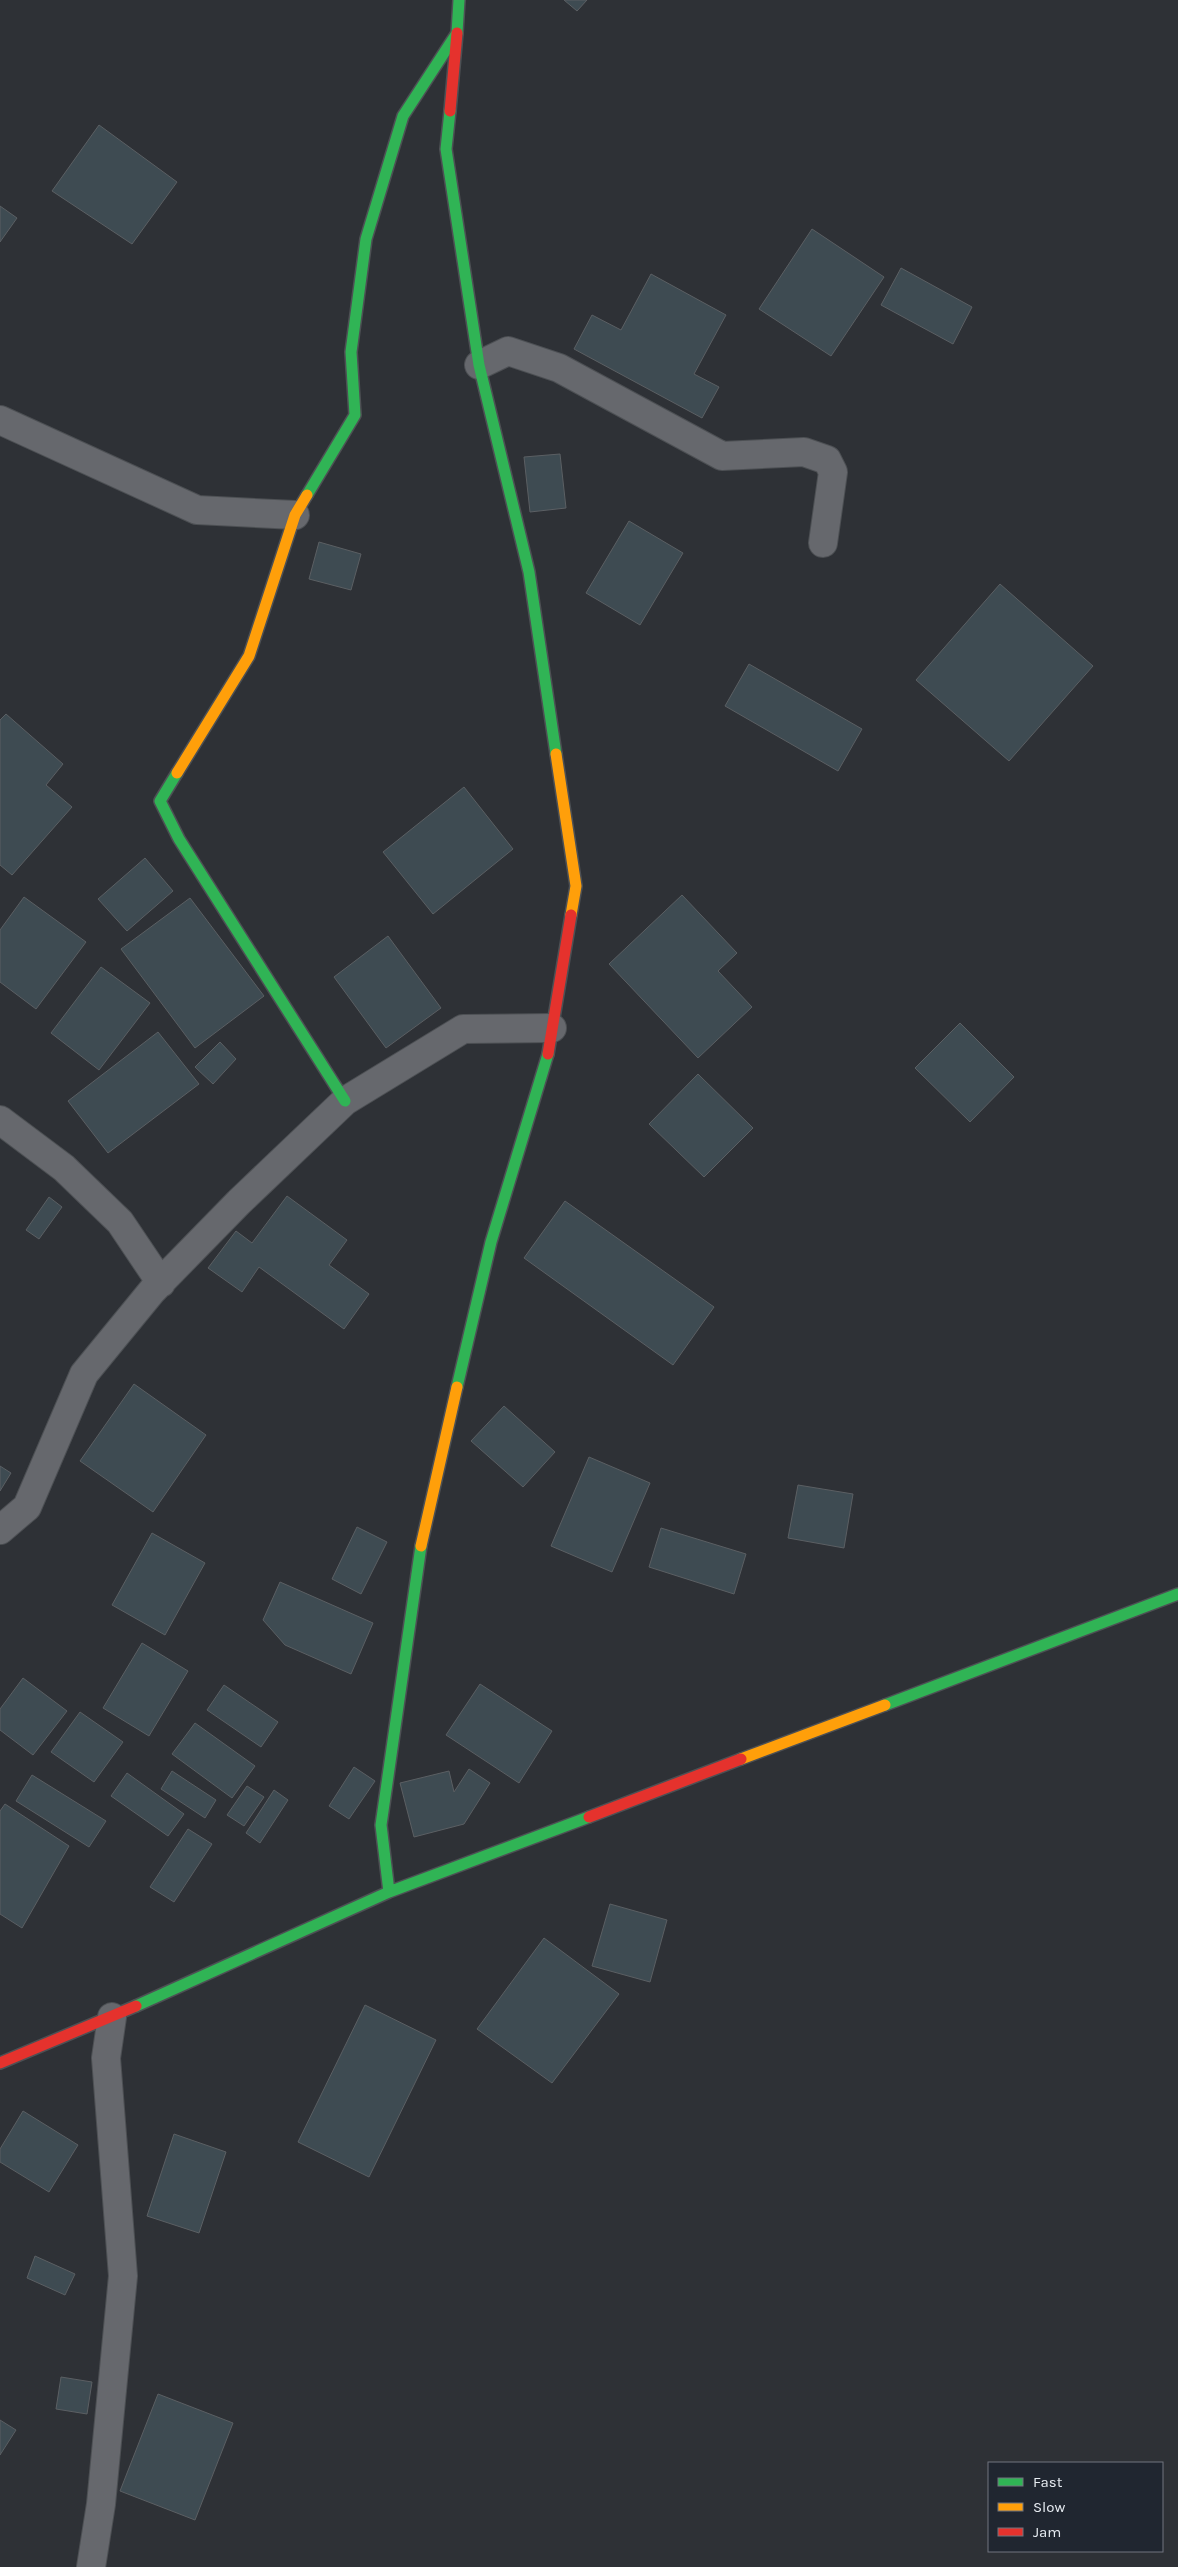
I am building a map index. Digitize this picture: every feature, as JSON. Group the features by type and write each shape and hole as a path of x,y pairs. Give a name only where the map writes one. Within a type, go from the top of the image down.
{"street":[{"path":"389,1892 381,1825 416,1566 491,1242 547,1058 576,886 529,572 478,365 446,149 459,0"},
{"path":"344,1101 180,839 160,801 249,656 294,515 355,415 351,352 366,239 403,116 457,34"},
{"path":"478,365 508,351 559,368 722,456 804,452 827,460 833,472 823,543"},
{"path":"0,420 197,510 294,515"},
{"path":"0,1530 27,1507 84,1374 161,1283 344,1101 462,1029 552,1028"},
{"path":"0,1120 64,1168 120,1222 161,1283"},
{"path":"0,2063 112,2017 389,1892 1178,1594"},
{"path":"91,2567 101,2504 123,2276 106,2058 112,2017"}],"building":[{"path":"564,0 587,0 577,11"},
{"path":"99,125 177,182 132,244 52,191"},
{"path":"0,206 17,218 0,242"},
{"path":"812,229 884,277 831,356 759,309"},
{"path":"901,268 972,307 953,344 881,305"},
{"path":"651,274 726,315 694,374 719,387 702,418 574,349 592,315 621,330"},
{"path":"560,454 566,508 530,512 524,457"},
{"path":"629,521 683,553 640,625 586,593"},
{"path":"319,542 361,554 351,590 309,579"},
{"path":"1000,584 1093,666 1009,761 916,680"},
{"path":"749,664 862,729 838,771 725,706"},
{"path":"6,714 63,764 46,785 72,807 12,875 0,865 0,720"},
{"path":"464,787 513,849 433,914 383,852"},
{"path":"145,858 173,891 127,931 98,899"},
{"path":"682,895 737,953 718,971 752,1007 698,1058 609,964"},
{"path":"24,897 86,942 36,1009 0,982 0,930"},
{"path":"190,898 264,996 195,1048 121,949"},
{"path":"388,936 441,1008 386,1048 334,977"},
{"path":"101,967 150,1003 99,1070 51,1033"},
{"path":"960,1023 1014,1077 970,1122 915,1068"},
{"path":"158,1032 199,1084 108,1153 68,1101"},
{"path":"220,1042 236,1059 213,1084 195,1067"},
{"path":"698,1074 753,1128 704,1177 649,1124"},
{"path":"287,1196 347,1240 329,1265 369,1294 344,1329 259,1267 242,1292 208,1268 236,1231 252,1243"},
{"path":"49,1197 62,1207 39,1239 26,1230"},
{"path":"565,1201 714,1307 673,1365 524,1258"},
{"path":"134,1384 206,1435 153,1512 80,1461"},
{"path":"504,1406 555,1452 523,1487 471,1441"},
{"path":"589,1457 650,1483 612,1572 551,1546"},
{"path":"0,1466 11,1473 0,1491"},
{"path":"798,1485 853,1494 844,1548 788,1538"},
{"path":"357,1527 387,1542 361,1594 332,1579"},
{"path":"661,1528 746,1554 734,1594 649,1567"},
{"path":"152,1533 205,1563 165,1635 112,1605"},
{"path":"280,1582 373,1623 351,1674 285,1645 263,1620"},
{"path":"142,1643 188,1671 149,1736 103,1708"},
{"path":"23,1678 67,1711 33,1755 0,1730 0,1709"},
{"path":"480,1684 552,1731 519,1783 446,1735"},
{"path":"224,1685 278,1722 261,1747 207,1710"},
{"path":"80,1712 123,1742 94,1782 51,1752"},
{"path":"195,1723 255,1766 232,1798 172,1754"},
{"path":"354,1767 375,1781 349,1819 329,1806"},
{"path":"469,1769 490,1783 464,1824 414,1837 400,1783 449,1771 454,1792"},
{"path":"172,1771 216,1800 205,1818 161,1789"},
{"path":"127,1773 184,1814 168,1836 111,1796"},
{"path":"32,1775 106,1821 89,1847 16,1801"},
{"path":"247,1786 264,1797 244,1826 227,1815"},
{"path":"274,1790 288,1800 260,1843 246,1833"},
{"path":"5,1804 69,1846 22,1928 0,1914 0,1811"},
{"path":"188,1829 212,1844 174,1902 150,1887"},
{"path":"610,1904 667,1920 650,1982 592,1966"},
{"path":"544,1938 619,1994 552,2083 477,2029"},
{"path":"365,2005 436,2040 369,2177 298,2142"},
{"path":"23,2111 78,2145 49,2192 0,2162 0,2149"},
{"path":"174,2134 226,2152 199,2233 147,2216"},
{"path":"35,2256 75,2274 65,2295 27,2278"},
{"path":"61,2377 92,2382 87,2414 56,2409"},
{"path":"158,2394 233,2423 195,2520 120,2491"},
{"path":"0,2420 16,2430 0,2455"}],"traffic: fast":[{"path":"307,495 355,415 351,352 366,239 403,116 457,33 459,0"},
{"path":"450,111 446,149 479,365 529,572 556,754"},
{"path":"177,773 160,801 179,839 345,1101"},
{"path":"457,1387 491,1242 548,1054"},
{"path":"389,1892 381,1825 421,1546"},
{"path":"885,1705 1178,1594"},
{"path":"136,2006 389,1892 589,1817"}],"traffic: slow":[{"path":"177,773 249,656 295,515 307,495"},
{"path":"556,754 576,886 571,915"},
{"path":"421,1546 457,1387"},
{"path":"741,1759 885,1705"}],"traffic: jam":[{"path":"450,111 457,33"},
{"path":"548,1054 571,915"},
{"path":"589,1817 741,1759"},
{"path":"0,2063 136,2006"}]}
